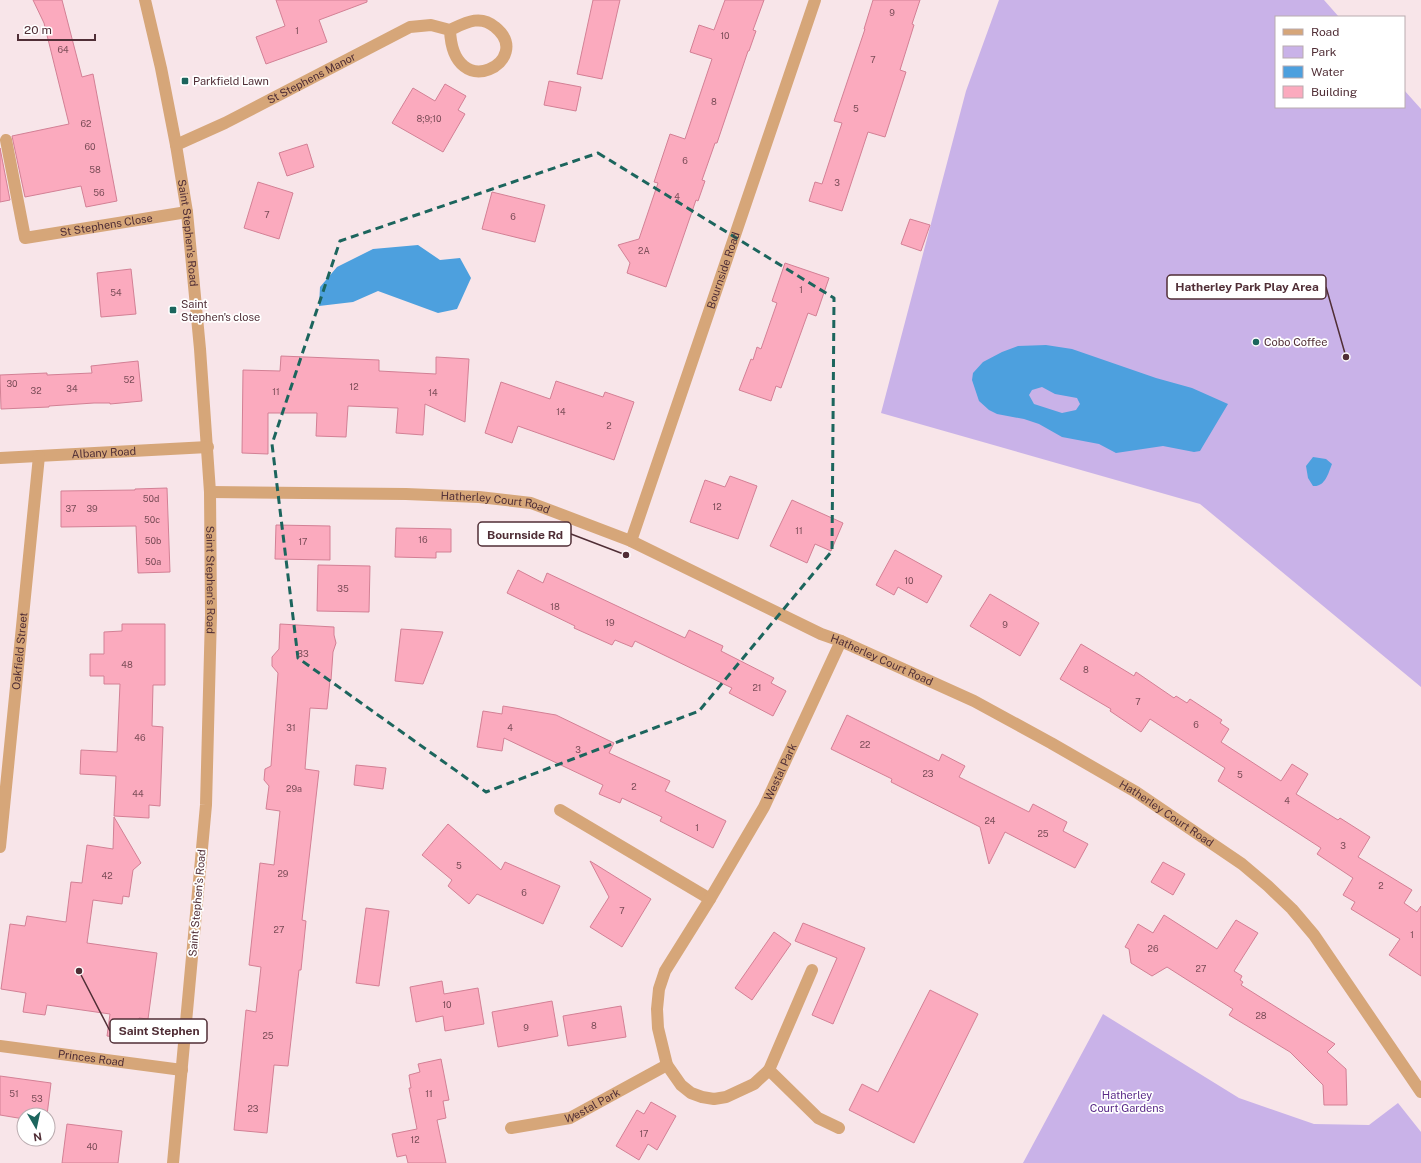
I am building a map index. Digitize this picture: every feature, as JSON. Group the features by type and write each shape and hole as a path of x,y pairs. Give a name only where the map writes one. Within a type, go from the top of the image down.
{"street":[{"name":"Saint Stephen's Road","path":"145,0 161,68 187,212 200,349 210,492 211,616 206,805 173,1163"},
{"name":"Bournside Road","path":"631,541 815,0"},
{"path":"477,20 492,24 499,29 504,37 506,54 495,68 487,71 470,70 462,65 456,57 450,40 450,30 470,21 477,20"},
{"name":"St Stephens Manor","path":"176,145 225,123 410,27 431,25 450,30"},
{"name":"St Stephens Close","path":"6,140 25,238 187,212"},
{"name":"Albany Road","path":"0,458 208,447"},
{"name":"Oakfield Street","path":"0,847 39,456"},
{"name":"Hatherley Court Road","path":"210,492 406,494 479,497 531,503 631,541 810,628 974,700 1136,792 1242,864 1268,886 1292,909 1314,936 1421,1092"},
{"name":"Westal Park","path":"812,970 769,1070 754,1084 726,1097 714,1099 702,1097 692,1093 681,1085 667,1065 658,1028 657,1009 659,989 665,971 710,899 764,807 841,641"},
{"path":"560,810 710,899"},
{"name":"Princes Road","path":"0,1046 182,1070"},
{"name":"Westal Park","path":"511,1128 570,1118 667,1065"},
{"path":"769,1070 818,1118 839,1128"}],"highlighted area":[{"path":"598,153 834,298 832,551 699,711 486,792 298,658 272,444 340,241"}],"green space":[{"path":"999,0 1324,0 1338,16 1275,16 1275,108 1405,108 1405,91 1421,109 1421,687 1200,504 881,413 966,91"},
{"name":"Hatherley Court Gardens","path":"1103,1014 1239,1098 1314,1124 1369,1125 1398,1103 1421,1132 1421,1163 1023,1163"}],"water":[{"path":"418,245 440,260 460,258 471,278 457,309 438,313 378,291 353,302 319,306 320,287 337,267 373,249"},
{"path":"1046,345 1072,349 1156,378 1192,388 1228,404 1200,451 1194,452 1163,446 1116,453 1099,444 1062,437 1039,424 1024,419 997,414 989,410 979,401 972,380 973,373 983,362 1018,346","holes":["1042,387 1055,394 1077,398 1080,404 1076,410 1062,413 1034,404 1029,395 1032,390"]},
{"path":"1313,457 1326,459 1332,464 1326,479 1317,486 1313,486 1308,478 1306,466"}],"building":[{"path":"33,0 62,0 82,77 93,74 117,201 86,207 81,186 25,197 12,136 69,124 44,23"},
{"path":"276,0 367,0 367,2 319,20 327,42 266,64 256,37 285,26"},
{"path":"593,0 620,0 602,79 577,74"},
{"path":"725,0 764,0 753,30 756,31 717,143 715,143 702,180 705,181 698,201 696,200 666,287 627,273 630,263 618,245 639,239 658,183 654,182 670,134 685,139 712,59 690,52 699,25 714,30"},
{"path":"873,0 920,0 900,70 906,72 885,137 868,132 842,211 809,201 815,182 822,184 842,123 834,121 865,29"},
{"path":"549,81 581,87 576,111 544,105"},
{"path":"445,84 466,96 458,110 465,114 443,152 392,123 413,88 435,101"},
{"path":"307,144 314,167 287,176 279,153"},
{"path":"0,148 10,200 0,202"},
{"path":"258,182 293,193 279,239 244,228"},
{"path":"492,192 545,205 535,242 482,229"},
{"path":"910,219 930,225 921,251 901,244"},
{"path":"785,263 829,278 816,316 808,313 781,388 776,386 771,401 739,390 751,359 753,360 757,347 761,349 777,303 772,301"},
{"path":"131,269 136,314 101,317 97,273"},
{"path":"281,356 379,360 379,371 436,374 436,357 469,359 465,422 425,404 423,435 396,433 398,408 348,406 346,437 316,436 317,413 268,413 268,454 242,453 243,370 280,371"},
{"path":"138,361 142,401 1,409 0,375 92,373 91,366"},
{"path":"556,381 603,397 605,392 634,402 614,460 518,426 512,443 485,433 501,382 550,399"},
{"path":"730,476 757,486 738,539 690,522 705,480 725,487"},
{"path":"167,488 170,572 138,573 136,526 61,527 61,491"},
{"path":"792,500 843,523 831,551 815,544 807,563 770,546"},
{"path":"276,525 330,526 330,560 275,559"},
{"path":"396,528 451,529 451,552 436,552 436,558 395,557"},
{"path":"895,550 942,576 927,603 898,587 894,595 876,585"},
{"path":"318,565 370,566 369,612 317,611"},
{"path":"518,570 543,583 547,573 685,638 689,630 723,646 721,651 774,678 771,683 786,691 773,716 729,693 732,688 635,641 632,647 615,640 612,645 574,628 575,626 507,593"},
{"path":"990,594 1039,623 1020,656 970,626"},
{"path":"122,624 165,624 165,685 153,685 152,726 163,727 160,806 149,805 149,818 114,816 116,776 80,774 81,750 117,752 120,684 104,684 104,676 90,676 90,654 104,654 104,632 122,631"},
{"path":"280,624 334,627 336,643 333,652 327,709 310,708 305,769 319,771 302,920 306,921 288,1066 274,1065 267,1133 234,1130 246,1010 256,1012 261,967 249,965 260,863 274,865 280,811 266,809 269,786 264,780 265,769 271,766 278,673 272,666 272,657 279,649"},
{"path":"401,629 443,632 423,684 395,681"},
{"path":"1081,644 1134,676 1136,672 1174,698 1176,696 1187,703 1190,699 1222,720 1220,723 1229,729 1221,742 1281,781 1292,764 1308,774 1296,794 1338,820 1340,818 1370,837 1358,857 1412,890 1404,903 1417,912 1421,906 1421,976 1389,955 1400,939 1351,909 1355,902 1343,895 1353,878 1317,854 1321,848 1218,781 1225,768 1150,719 1141,732 1110,711 1111,709 1060,679"},
{"path":"503,706 556,715 614,743 609,753 670,781 665,791 726,821 713,848 660,821 662,817 622,798 620,803 599,794 603,785 504,738 502,751 477,747 483,711 502,714"},
{"path":"847,715 939,761 942,754 965,766 959,777 1029,812 1033,804 1067,822 1063,831 1088,844 1075,868 1005,832 989,864 980,827 891,782 892,779 831,749"},
{"path":"356,765 386,768 383,789 354,785"},
{"path":"114,817 141,863 133,870 129,897 123,896 122,904 93,900 87,943 157,953 148,1019 139,1018 136,1040 107,1036 110,1014 47,1005 45,1015 23,1012 26,993 1,989 10,924 25,926 27,916 66,922 71,882 82,883 87,845 113,849"},
{"path":"448,824 501,870 505,862 560,886 543,924 477,894 469,904 448,886 452,880 422,855"},
{"path":"590,861 651,899 622,947 590,927 609,897"},
{"path":"1163,862 1185,874 1173,895 1151,882"},
{"path":"366,908 389,911 379,986 356,983"},
{"path":"1164,915 1217,949 1236,920 1258,933 1234,971 1242,976 1240,980 1243,982 1241,985 1335,1044 1327,1052 1346,1069 1347,1105 1324,1105 1323,1085 1290,1052 1229,1015 1233,1009 1167,967 1152,976 1131,963 1129,949 1125,947 1138,924 1153,933"},
{"path":"803,923 865,948 833,1024 812,1015 837,958 795,941"},
{"path":"774,932 791,944 752,1000 735,988"},
{"path":"442,981 444,994 478,988 484,1024 445,1031 443,1016 416,1022 410,987"},
{"path":"930,990 978,1014 914,1143 849,1110 862,1084 878,1092"},
{"path":"552,1001 558,1036 498,1047 492,1012"},
{"path":"621,1006 626,1037 568,1046 563,1016"},
{"path":"441,1059 449,1100 443,1101 446,1118 437,1120 446,1163 408,1163 406,1155 397,1157 392,1134 417,1129 409,1088 411,1088 409,1075 420,1072 418,1064"},
{"path":"0,1076 51,1083 48,1107 16,1107 16,1118 0,1115"},
{"path":"651,1102 676,1116 657,1150 648,1144 639,1160 616,1146 637,1110 644,1114"},
{"path":"67,1124 122,1131 118,1163 62,1163"}],"place":[{"name":"Parkfield Lawn","path":"185,81"},
{"name":"Saint Stephen's close","path":"173,310"},
{"name":"Cobo Coffee","path":"1256,342"},
{"name":"Hatherley Park Play Area","path":"1346,357"},
{"name":"Bournside Rd","path":"626,555"},
{"name":"Saint Stephen","path":"79,971"}]}
